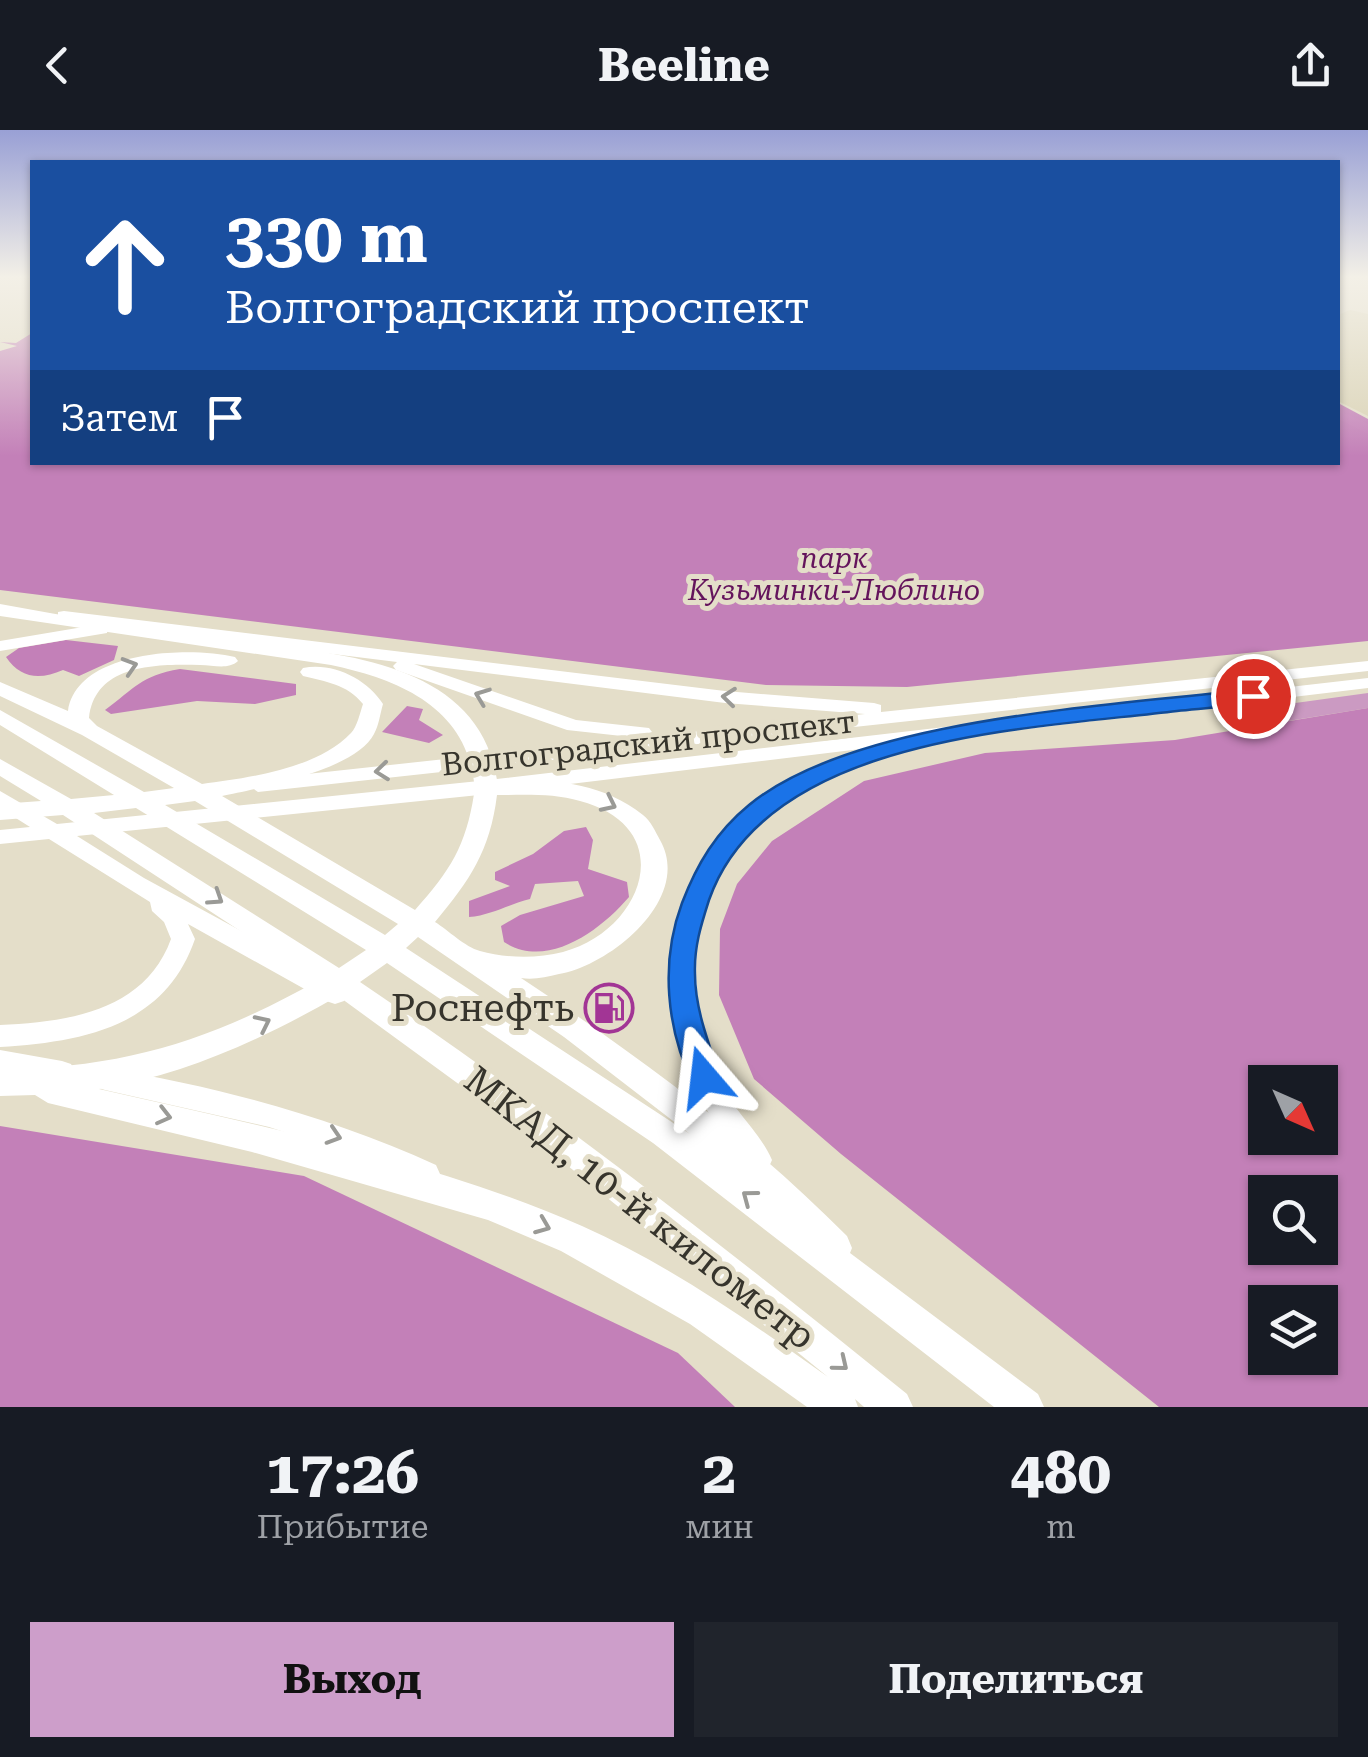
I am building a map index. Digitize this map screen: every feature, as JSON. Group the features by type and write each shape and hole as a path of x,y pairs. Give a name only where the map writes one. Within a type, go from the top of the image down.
{"highway":[{"path":"0,610 368,668 410,682 454,712 473,737 484,766 487,806 453,887 414,926 366,963 262,1024 198,1052 129,1071 60,1082 0,1082"},
{"path":"0,812 226,788 298,773 352,747 372,724 374,712 369,696 347,681 327,674 211,659 158,659 114,670 94,682 78,704 78,718 89,730"},
{"path":"0,688 89,730 364,887 465,952 655,1087 781,1190 838,1251 911,1318"},
{"name":"МКАД, 10-й километр","path":"0,716 437,980 664,1132 1026,1407"},
{"name":"МКАД, 10-й километр","path":"0,766 133,846 410,1031 628,1191 894,1407"},
{"path":"465,952 514,968 556,966 590,954 638,918 650,896 655,869 642,828 602,800 548,788 479,788"},
{"path":"0,1082 120,1105 252,1138 491,1206 573,1238 703,1311 839,1407"}],"main road":[{"path":"0,610 725,697 882,709 966,709"},
{"path":"0,646 108,628 172,628 312,645 396,664 574,726 704,736"},
{"name":"Волгоградский проспект","path":"226,788 1368,666"},
{"name":"Волгоградский проспект","path":"0,837 479,788 1368,683"},
{"path":"781,1190 736,1132 704,1077 689,1024 680,976 683,937 708,868 734,832 760,808 828,767 864,755 1006,726"},
{"path":"0,798 136,884 271,962 410,1031"},
{"path":"0,1036 44,1036 84,1026 136,1002 156,986 171,968 183,939 174,918 136,884"},
{"path":"0,1062 140,1085 266,1114 379,1151 491,1206"}],"shaded area":[{"path":"1340,337 1368,337 1368,416 1340,402"},
{"path":"1368,693 1368,708 1246,728 1245,717 1259,708"}],"green space":[{"name":"парк Кузьминки-Люблино","path":"30,337 30,465 1340,465 1340,404 1368,419 1368,641 907,687 766,685 0,590 0,351 17,346 0,342 16,343"},
{"path":"66,640 118,646 114,660 79,676 63,670 32,676 18,670 6,657 19,648"},
{"path":"180,669 296,684 296,695 255,704 197,701 111,714 105,710 147,679"},
{"path":"407,706 423,709 419,720 443,735 429,743 382,732"},
{"path":"1368,708 1368,1407 1159,1407 841,1154 754,1079 719,995 720,929 737,884 772,841 864,781 985,753 1175,740"},
{"path":"586,827 593,840 588,869 627,882 629,897 588,934 572,943 538,952 504,942 501,926 520,915 584,896 578,881 535,884 530,899 469,917 469,901 510,886 495,880 495,872 533,854 564,831"},
{"path":"0,1126 304,1176 678,1353 735,1407 0,1407"}],"waterway":[{"path":"1340,415 1368,430"}],"place":[{"name":"Роснефть","path":"609,1008"}],"route":[{"path":"704,1077 680,976 683,937 693,901 708,868 734,832 793,785 864,755 1006,726 1253,696"}]}
